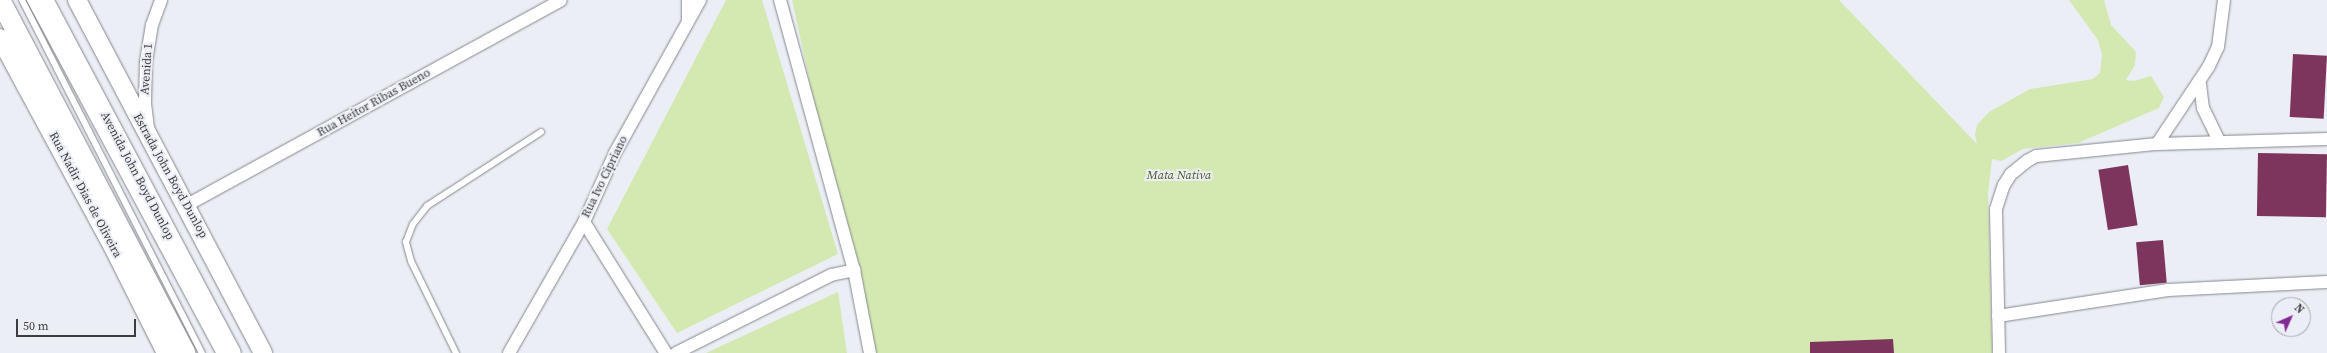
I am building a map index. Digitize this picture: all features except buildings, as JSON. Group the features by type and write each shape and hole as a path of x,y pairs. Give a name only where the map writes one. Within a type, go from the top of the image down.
{"main road":[{"path":"0,0 185,353"},
{"name":"Avenida John Boyd Dunlop","path":"43,0 231,353"}],"street":[{"name":"Estrada John Boyd Dunlop","path":"77,0 149,139 187,205 263,353"},
{"name":"Avenida 1","path":"149,139 145,102 146,62 152,25 161,0"},
{"name":"Rua Heitor Ribas Bueno","path":"187,205 561,0"},
{"path":"688,0 688,23"},
{"name":"Rua Ivo Cipriano","path":"508,353 584,222 615,153 700,0"},
{"path":"780,0 854,270 870,353"},
{"path":"2157,144 2188,96 2200,84 2218,47 2227,2"},
{"name":"Rua Nadir Dias de Oliveira","path":"1,42 114,249 166,353"},
{"path":"2200,84 2203,108 2219,141"},
{"path":"1999,353 1996,209 1999,197 2011,174 2036,156 2157,144 2327,139"},
{"path":"584,222 666,353"},
{"path":"676,353 830,275 854,270"},
{"path":"1998,316 2168,290 2327,282"}],"lane":[{"path":"22,0 202,353"},
{"path":"30,0 219,353"},
{"path":"456,353 411,261 406,242 413,224 427,206 541,132"}],"green space":[{"path":"726,0 762,0 838,254 677,333 607,229"},
{"name":"Mata Nativa","path":"792,0 1839,0 1977,144 1975,135 1977,125 1989,112 2030,89 2093,79 2100,73 2102,55 2098,40 2069,0 2104,0 2111,25 2136,52 2135,65 2126,80 2134,81 2151,76 2164,97 2159,108 2078,143 2023,149 2001,161 1992,159 1988,193 1992,353 869,353"},
{"path":"838,292 847,353 706,353"}]}
